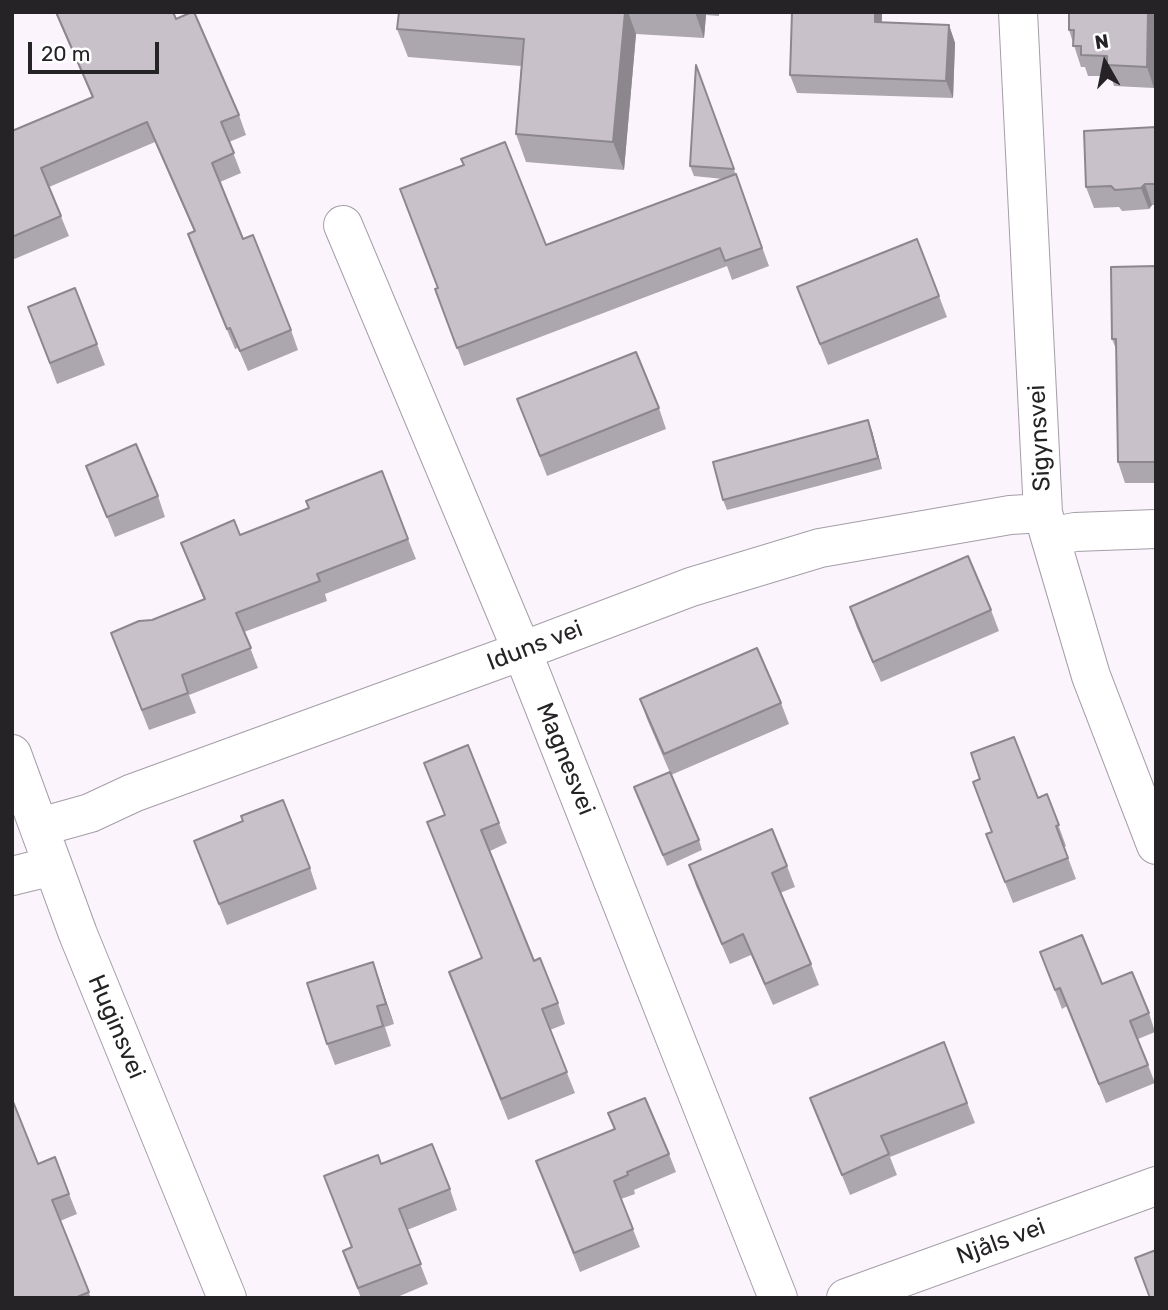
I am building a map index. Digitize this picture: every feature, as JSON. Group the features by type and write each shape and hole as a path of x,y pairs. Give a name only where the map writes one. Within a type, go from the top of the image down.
{"street":[{"name":"Sigynsvei","path":"1018,12 1047,525 1091,676 1156,845"},
{"name":"Magnesvei","path":"343,225 522,651 778,1298"},
{"name":"Iduns vei","path":"40,827 90,813 133,793 691,587 820,548 1010,516 1075,532 1156,529"},
{"name":"Huginsvei","path":"12,754 78,934 227,1298"},
{"path":"12,876 53,866"},
{"name":"Njåls vei","path":"846,1298 1156,1186"}],"building":[{"path":"56,12 173,12 176,19 194,12 239,115 221,122 234,153 212,163 243,239 253,235 291,330 240,351 230,328 227,329 188,234 195,231 147,122 41,168 61,216 12,237 12,131 93,97"},
{"path":"399,12 625,12 613,142 516,134 524,39 397,29"},
{"path":"792,12 875,12 875,22 949,25 946,81 790,75"},
{"path":"1069,12 1148,12 1147,67 1107,65 1107,56 1081,55 1081,46 1073,46 1074,30 1069,30"},
{"path":"696,65 734,169 690,166"},
{"path":"1156,127 1156,184 1115,190 1111,186 1086,187 1084,131"},
{"path":"505,142 546,245 736,174 762,248 725,261 720,248 457,348 435,289 438,288 400,189 464,165 461,159"},
{"path":"917,239 939,296 820,344 797,287"},
{"path":"1156,266 1156,462 1118,462 1116,339 1112,339 1111,267"},
{"path":"75,288 97,344 50,363 28,307"},
{"path":"636,352 659,408 540,456 517,399"},
{"path":"868,420 878,458 723,500 713,462"},
{"path":"136,444 158,496 107,517 86,466"},
{"path":"382,471 408,539 317,574 320,581 236,613 251,648 182,675 188,693 142,710 111,633 205,599 181,543 234,520 240,535 309,508 306,501"},
{"path":"968,556 991,610 873,662 850,607"},
{"path":"757,648 781,703 664,754 640,699"},
{"path":"1014,737 1038,798 1047,794 1068,858 1005,882 986,834 992,832 973,782 980,779 971,753"},
{"path":"468,745 499,823 481,830 534,961 540,958 558,1003 542,1009 567,1072 501,1099 449,972 482,958 427,822 445,815 424,763"},
{"path":"670,772 699,840 663,855 634,787"},
{"path":"283,800 310,868 219,904 194,841 243,821 241,816"},
{"path":"772,829 787,866 772,873 811,964 765,984 743,934 722,944 689,865"},
{"path":"1082,935 1102,984 1132,972 1149,1013 1130,1021 1148,1065 1099,1084 1060,988 1055,990 1040,952"},
{"path":"373,962 386,1004 377,1006 383,1026 327,1044 307,983"},
{"path":"944,1042 967,1103 881,1136 889,1154 842,1175 810,1098"},
{"path":"645,1098 669,1154 627,1172 628,1175 614,1181 633,1229 574,1253 536,1161 615,1129 608,1113"},
{"path":"12,1099 38,1164 55,1157 69,1194 52,1200 89,1292 75,1298 12,1298"},
{"path":"432,1144 450,1189 399,1209 421,1264 358,1288 343,1251 352,1247 324,1176 378,1155 381,1164"},
{"path":"1156,1250 1156,1298 1150,1298 1135,1258"}]}
